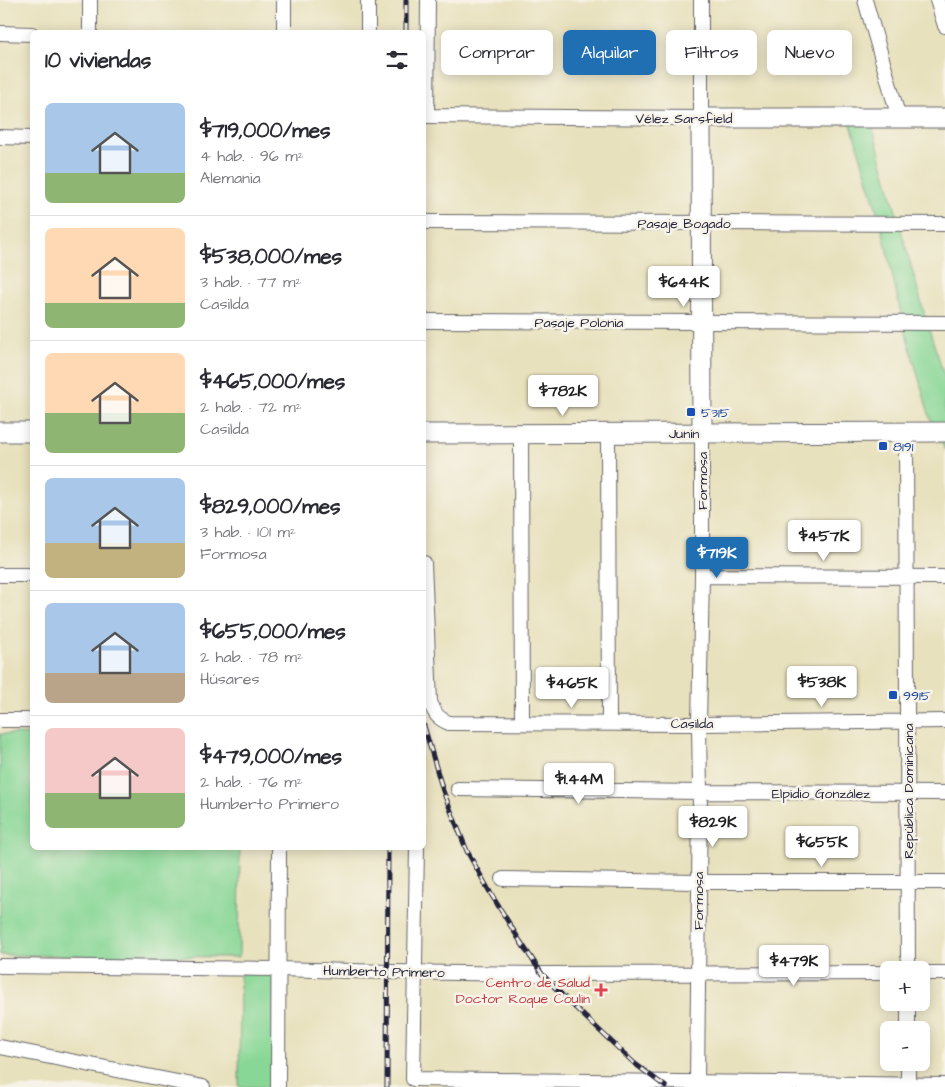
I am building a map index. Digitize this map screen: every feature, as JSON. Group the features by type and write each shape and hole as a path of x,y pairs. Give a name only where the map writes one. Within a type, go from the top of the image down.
{"main road":[{"name":"Vélez Sarsfield","path":"701,118 945,118"},
{"name":"Formosa","path":"701,118 702,433"},
{"path":"0,432 30,432"},
{"name":"Junín","path":"426,434 945,432"}],"street":[{"path":"90,0 90,30"},
{"path":"284,0 284,30"},
{"path":"368,0 368,30"},
{"path":"426,116 428,0"},
{"name":"Formosa","path":"701,0 701,118"},
{"path":"865,0 899,118"},
{"path":"937,0 945,26"},
{"path":"0,33 30,34"},
{"name":"Vélez Sarsfield","path":"426,116 701,118"},
{"path":"0,138 30,138"},
{"name":"Pasaje Bogado","path":"426,222 945,224"},
{"name":"Pasaje Polonia","path":"426,321 945,323"},
{"path":"608,433 609,723"},
{"name":"Formosa","path":"696,1083 702,433"},
{"name":"República Dominicana","path":"906,433 908,961"},
{"path":"521,434 522,723"},
{"path":"0,575 30,575"},
{"path":"702,576 945,577"},
{"name":"Casilda","path":"426,609 430,702 433,711 439,719 449,723 699,724 945,721"},
{"path":"0,720 30,720"},
{"name":"Elpidio González","path":"458,789 945,793"},
{"path":"278,1087 279,850"},
{"path":"417,850 413,1079 945,1085"},
{"path":"502,879 698,882 945,882"},
{"name":"Humberto Primero","path":"0,966 542,974 880,973"},
{"path":"930,973 945,973"},
{"path":"0,1047 203,1087"},
{"path":"908,1071 908,1086"}],"green space":[{"path":"849,118 870,118 927,323 945,378 945,450 930,418 903,323 881,224"},
{"path":"0,734 30,734 30,850 240,850 239,957 0,955"},
{"path":"240,973 274,973 273,1087 239,1087"}],"railway":[{"path":"406,0 406,30"},
{"path":"426,733 443,791 467,851 491,894 542,974 634,1063 666,1087"},
{"path":"387,1087 388,850"}],"place":[{"name":"5315","path":"691,412"},
{"name":"8191","path":"883,446"},
{"name":"9915","path":"893,695"},
{"name":"Centro de Salud Doctor Roque Coulin","path":"601,990"}]}
